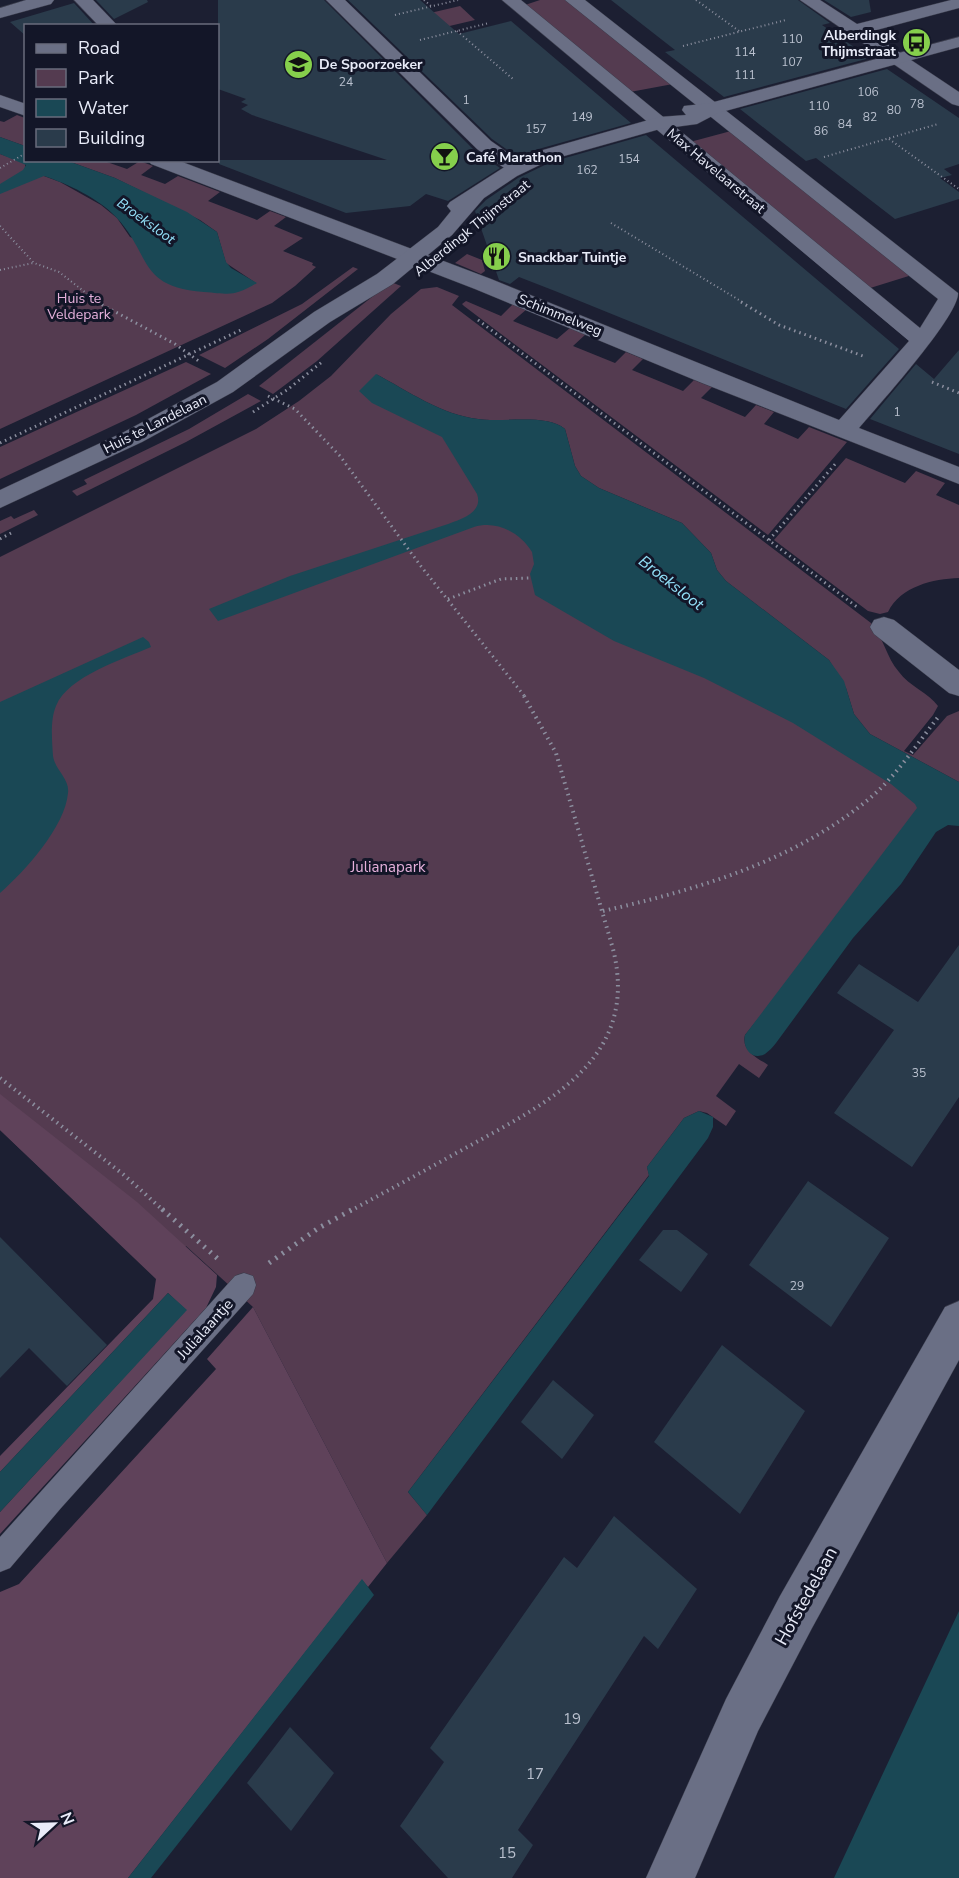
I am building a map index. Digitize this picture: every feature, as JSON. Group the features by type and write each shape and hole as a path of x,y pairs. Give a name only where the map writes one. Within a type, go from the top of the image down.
{"street":[{"path":"0,13 45,0"},
{"path":"83,0 108,24"},
{"path":"335,0 484,145 517,168"},
{"name":"Max Havelaarstraat","path":"511,0 922,341"},
{"path":"574,0 950,298 939,320 852,433"},
{"path":"809,0 897,58 950,86 959,100"},
{"path":"855,30 959,3"},
{"name":"Alberdingk Thijmstraat","path":"301,333 322,317 379,283 403,253 445,231 475,196 517,168 552,153 659,123 690,120 711,109 959,42"},
{"path":"0,101 24,109"},
{"name":"Schimmelweg","path":"163,162 483,284 710,378 959,476"},
{"name":"Huis te Landelaan","path":"0,500 196,404 245,374 301,333"},
{"path":"884,627 955,695"},
{"name":"Hofstedelaan","path":"670,1878 742,1715 796,1612 959,1321"}],"lane":[{"name":"Julialaantje","path":"0,1558 51,1498 244,1285"}],"path":[{"path":"424,0 431,6"},
{"path":"359,23 458,0"},
{"path":"696,0 740,32"},
{"path":"674,48 786,20"},
{"path":"385,48 495,22"},
{"path":"457,31 513,79"},
{"path":"820,158 947,122"},
{"path":"889,138 959,189"},
{"path":"0,168 24,154"},
{"path":"611,223 779,325 872,360"},
{"path":"0,270 34,263"},
{"path":"483,284 457,304 884,627"},
{"path":"0,443 243,330"},
{"path":"932,382 959,393"},
{"path":"769,540 852,433"},
{"path":"244,1285 286,1249 317,1229 550,1101 576,1078 605,1039 618,1002 617,967 563,778 548,735 524,695 401,538"},
{"path":"447,599 501,579 530,578"},
{"path":"602,911 703,885 754,867 826,829 865,803 886,783 955,695"},
{"name":"Julialaantje","path":"0,1078 124,1175 244,1285"}],"green space":[{"path":"540,0 567,0 673,84 630,92 525,5"},
{"path":"460,6 475,20 424,32 409,18"},
{"path":"17,115 24,118 24,146 0,137 0,121 4,122"},
{"path":"731,131 912,275 867,289 690,142"},
{"name":"Huis te Veldepark","path":"0,154 25,163 25,169 60,182 101,205 117,218 130,237 256,283 226,263 217,232 200,220 115,178 71,162 107,162 127,169 143,162 153,166 141,175 165,184 178,176 220,192 208,201 257,220 270,211 286,217 274,226 303,238 283,251 313,263 312,265 316,267 272,303 0,429"},
{"path":"467,254 482,260 485,271 481,274 455,263"},
{"path":"353,267 358,269 268,339 225,368 199,355 302,304"},
{"path":"391,282 401,286 317,361 273,394 259,386"},
{"name":"Julianapark","path":"437,287 459,296 452,305 871,623 899,672 938,706 904,751 913,755 947,716 959,711 959,782 870,734 854,714 846,688 829,660 726,581 717,570 711,553 682,523 599,488 581,476 575,466 565,429 547,421 488,420 451,413 376,374 940,793 745,1035 744,1041 748,1050 768,1065 759,1078 739,1064 716,1096 736,1111 726,1126 707,1113 699,1111 684,1118 647,1167 649,1175 408,1492 427,1515 387,1563 253,1307 186,1246 156,1278 0,1130 0,557 256,429 299,401 331,376 391,314 421,289"},
{"path":"466,301 501,316 513,304 527,309 513,321 557,339 571,327 586,334 573,346 615,363 626,352 643,359 632,370 683,391 694,380 712,387 701,398 745,417 756,405 774,412 764,424 798,439 809,427 847,442 768,535 464,306 462,304"},
{"path":"186,362 211,374 136,415 0,479 0,447"},
{"path":"248,394 261,401 186,442 77,496 72,491 87,484 84,480 189,429"},
{"path":"846,458 905,483 916,471 945,483 936,495 959,505 959,578 929,582 909,590 894,603 888,612 880,614 868,611 774,540"},
{"path":"34,510 38,515 0,534 0,521 11,516 14,519"}],"shaded area":[{"path":"0,1094 137,1202 217,1275 216,1287 206,1308 0,1534 0,1512 186,1310 168,1293 0,1472 0,1456 153,1299 156,1279 0,1130"},
{"path":"253,1307 387,1563 368,1587 362,1580 128,1878 0,1878 0,1592 19,1584 216,1369 207,1359"}],"water":[{"name":"Broeksloot","path":"0,137 24,146 24,162 71,162 115,178 187,212 217,232 226,262 231,268 257,283 237,293 226,294 182,289 167,284 148,267 116,217 82,192 44,176 0,194 0,184 23,170 26,165 0,154"},
{"name":"Broeksloot","path":"376,374 451,413 488,420 547,421 565,429 575,466 581,476 599,488 682,523 711,553 717,570 726,581 829,660 844,681 854,714 870,734 959,782 959,826 948,825 936,832 901,884 853,938 776,1043 765,1054 756,1056 749,1052 744,1040 745,1035 917,808 891,784 793,723 704,678 614,641 535,595 530,574 534,564 532,552 521,539 507,529 491,525 474,527 218,621 209,609 290,576 457,521 474,511 478,501 477,494 442,437 372,403 359,391"},
{"path":"143,637 151,647 84,677 62,695 54,712 52,737 54,761 68,788 65,806 60,820 42,848 0,893 0,702"},
{"path":"699,1111 713,1117 713,1127 708,1138 427,1515 408,1492 649,1176 647,1167 684,1118"},
{"path":"168,1293 187,1310 0,1512 0,1472"},
{"path":"362,1579 374,1595 151,1878 128,1878"},
{"path":"959,1611 959,1878 834,1878"}],"building":[{"path":"96,0 147,0 148,2 114,19"},
{"path":"218,0 324,0 475,151 500,168 448,201 426,194 410,206 346,213 219,164 219,160 387,160 252,115 241,109 248,105 241,102 246,99 219,89"},
{"path":"348,0 420,0 459,34 511,21 631,123 535,150 519,158 492,139"},
{"path":"611,0 798,0 830,23 822,25 870,58 724,97 665,52 675,50"},
{"path":"824,0 869,0 871,12 851,17"},
{"path":"74,3 93,24 24,24 24,34 10,22"},
{"path":"887,69 959,118 959,164 944,169 952,175 940,178 959,192 959,199 895,219 816,158 806,161 740,109"},
{"path":"646,135 899,349 846,409 519,277 510,284 499,280 475,211 486,200 518,178 551,162"},
{"path":"959,350 959,454 870,419 916,364 934,379"},
{"path":"959,945 959,1097 912,1167 834,1113 894,1030 837,993 859,964 918,1002"},
{"path":"808,1181 889,1238 831,1327 749,1265"},
{"path":"663,1230 677,1230 708,1254 681,1292 639,1260"},
{"path":"0,1237 107,1345 67,1386 29,1348 0,1378"},
{"path":"722,1345 805,1411 740,1514 654,1442"},
{"path":"553,1380 594,1415 562,1459 521,1422"},
{"path":"614,1516 697,1589 658,1649 644,1636 518,1830 533,1845 512,1878 448,1878 400,1826 444,1762 430,1748 564,1557 577,1568"},
{"path":"290,1727 334,1773 291,1831 247,1783"}],"place":[{"name":"Alberdingk Thijmstraat","path":"917,43"},
{"name":"De Spoorzoeker","path":"298,64"},
{"name":"Café Marathon","path":"445,157"},
{"name":"Snackbar Tuintje","path":"497,257"}]}
